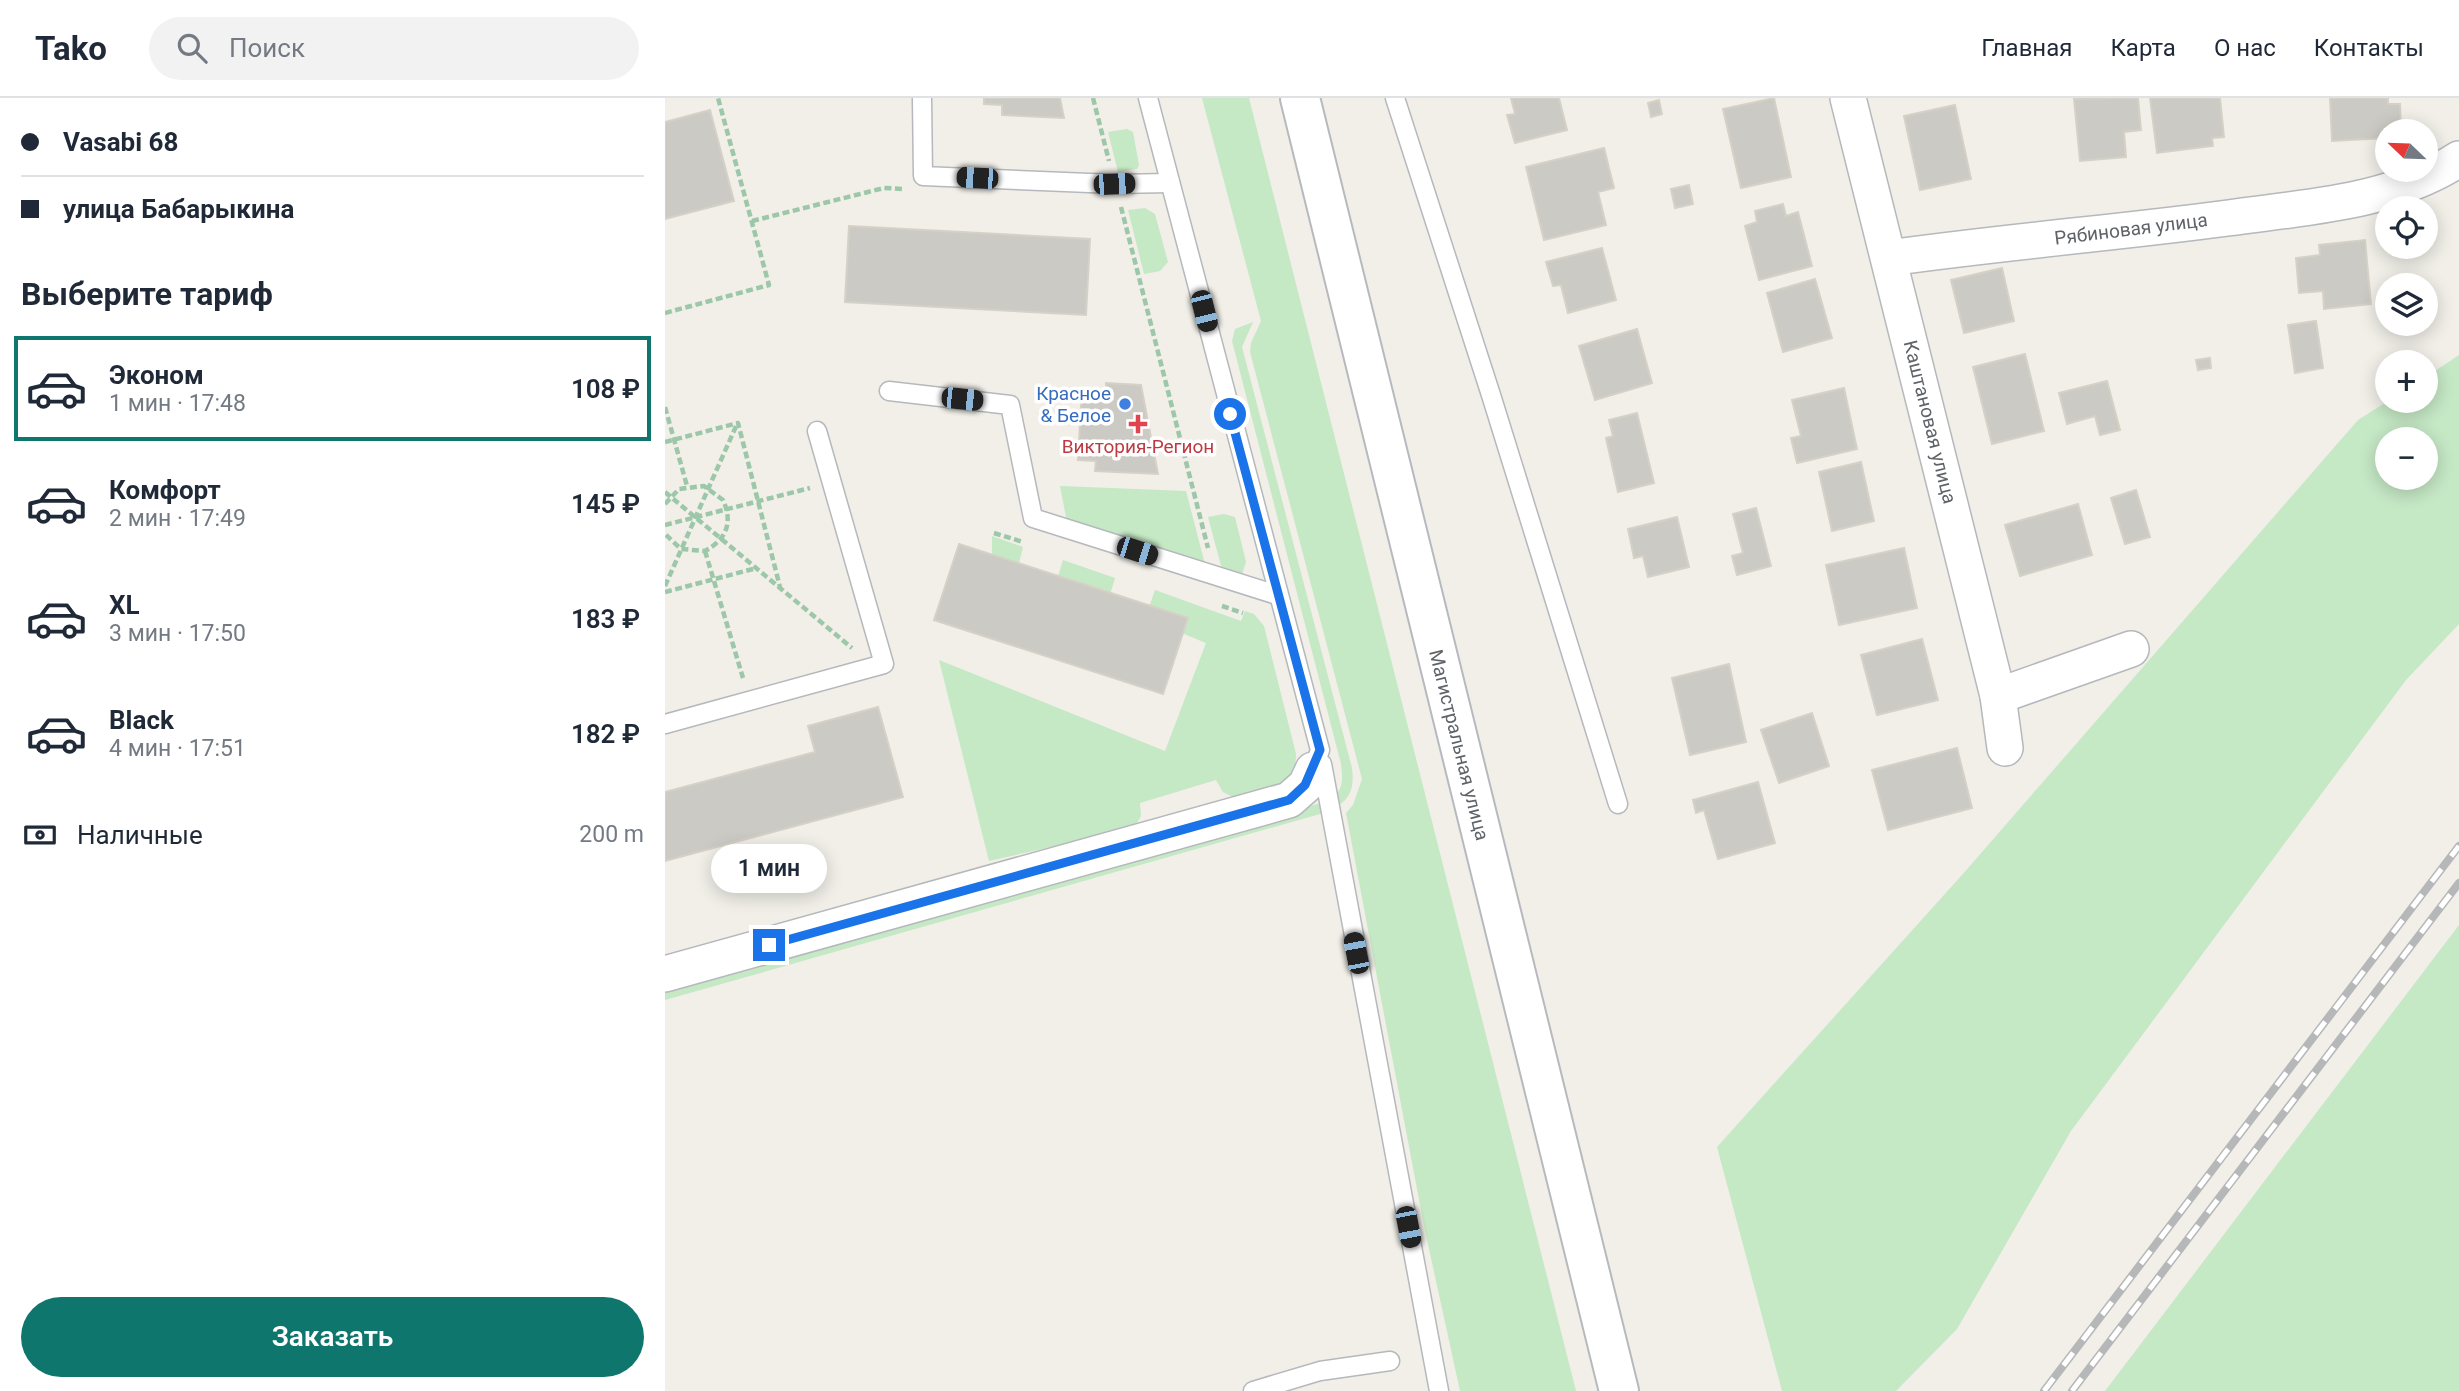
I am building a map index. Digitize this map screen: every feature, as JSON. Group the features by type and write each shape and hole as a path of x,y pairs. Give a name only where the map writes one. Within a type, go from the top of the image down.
{"main road":[{"name":"Магистральная улица","path":"1300,98 1619,1391"}],"street":[{"name":"Каштановая улица","path":"1847,98 1998,696 2005,748"},
{"name":"Рябиновая улица","path":"1889,258 2318,206 2372,195 2440,172 2459,159"},
{"path":"1998,696 2131,649"},
{"path":"665,974 1289,800 1305,785 1316,760"}],"lane":[{"path":"922,98 922,176 1114,184 1170,183"},
{"path":"1148,98 1277,595 1316,760 1439,1391"},
{"path":"1395,98 1492,395 1618,804"},
{"path":"889,391 1010,405 1033,518 1277,595"},
{"path":"665,724 884,664 817,431"},
{"path":"1253,1391 1320,1371 1390,1360"}],"path":[{"path":"665,313 769,285 718,98"},
{"path":"1093,98 1222,606"},
{"path":"665,407 687,486"},
{"path":"665,442 738,423"},
{"path":"665,586 738,423"},
{"path":"738,423 780,588"},
{"path":"665,525 832,483"},
{"path":"665,504 670,496 687,486 709,488 723,500 729,524 722,539 705,551 681,550 665,534"},
{"path":"665,492 875,667"},
{"path":"705,551 750,701"},
{"path":"665,592 757,568"}],"green space":[{"path":"1202,98 1249,98 1576,1391 1460,1391 1424,1226 1346,813 1353,805 1362,779 1250,352 1261,321"},
{"path":"1127,129 1133,132 1139,165 1137,169 1118,172 1108,132"},
{"path":"1145,208 1155,214 1168,262 1160,271 1144,274 1128,210"},
{"path":"1253,322 1242,347 1352,768 1351,790 1345,800 1327,812 665,1000 665,991 1328,801 1337,793 1342,781 1341,764 1232,341 1235,329"},
{"path":"2459,355 2459,624 2406,680 2071,1131 1957,1329 1896,1391 1782,1391 1717,1147 1962,875 2358,420 2375,409 2375,413 2438,413 2438,369"},
{"path":"1060,486 1186,491 1206,568 1067,522"},
{"path":"1224,514 1235,517 1246,562 1242,574 1232,577 1223,573 1208,517"},
{"path":"992,536 1023,547 1018,567 992,559"},
{"path":"1063,560 1115,578 1109,598 1057,580"},
{"path":"1155,590 1241,621 1245,611 1254,614 1264,626 1296,754 1295,772 1290,781 1237,799 1223,792 1216,780 1140,803 1141,816 1134,828 989,861 939,660 1165,751 1206,643 1184,634 1182,621 1148,610"},
{"path":"2459,925 2459,1391 2105,1391"}],"building":[{"path":"984,98 1060,98 1064,118 1002,115 1002,105 984,104"},
{"path":"1511,98 1559,98 1567,130 1515,143 1507,115 1515,114"},
{"path":"1774,98 1791,177 1741,188 1723,109"},
{"path":"2138,98 2141,130 2124,132 2126,157 2080,161 2074,99"},
{"path":"2150,98 2220,98 2224,137 2212,138 2213,146 2157,153"},
{"path":"2330,98 2388,98 2388,104 2400,104 2401,119 2375,119 2375,139 2332,141"},
{"path":"1659,100 1662,114 1651,117 1648,103"},
{"path":"1955,105 1971,179 1920,190 1904,116"},
{"path":"710,110 734,201 665,219 665,122"},
{"path":"1604,148 1614,188 1598,192 1606,225 1544,240 1526,167"},
{"path":"1689,185 1693,204 1675,208 1671,189"},
{"path":"1783,204 1786,216 1798,212 1812,266 1759,280 1745,226 1757,222 1755,211"},
{"path":"849,226 1090,239 1086,315 845,302"},
{"path":"2365,240 2371,304 2324,309 2323,291 2299,293 2296,258 2320,255 2319,245"},
{"path":"1602,248 1616,300 1568,313 1561,285 1553,286 1546,262"},
{"path":"2002,268 2014,321 1964,333 1951,280"},
{"path":"1815,279 1832,338 1783,352 1767,293"},
{"path":"2316,321 2323,368 2295,373 2288,325"},
{"path":"1637,329 1652,383 1595,400 1579,346"},
{"path":"2025,354 2044,431 1992,444 1973,367"},
{"path":"2210,358 2211,368 2198,370 2196,360"},
{"path":"2107,381 2120,430 2100,435 2095,416 2067,424 2059,393"},
{"path":"1106,383 1141,385 1158,474 1095,471 1096,461 1078,460 1082,389 1106,390"},
{"path":"1844,388 1857,449 1797,463 1791,438 1801,436 1792,400"},
{"path":"1637,413 1654,483 1618,492 1606,438 1613,436 1609,420"},
{"path":"1861,462 1874,521 1832,531 1819,472"},
{"path":"2136,490 2150,537 2125,544 2111,498"},
{"path":"2078,504 2092,555 2020,576 2005,525"},
{"path":"1756,508 1771,566 1737,575 1732,556 1743,553 1733,514"},
{"path":"1677,517 1689,567 1648,577 1643,556 1634,558 1628,529"},
{"path":"959,544 1188,618 1163,694 934,620"},
{"path":"1904,548 1917,608 1839,625 1826,565"},
{"path":"1922,639 1938,700 1877,715 1861,655"},
{"path":"1729,664 1746,742 1690,755 1672,678"},
{"path":"878,707 903,797 665,861 665,792 815,752 808,726"},
{"path":"1812,713 1829,766 1779,783 1761,730"},
{"path":"1957,748 1972,808 1888,830 1872,770"},
{"path":"1758,782 1775,843 1718,859 1704,810 1696,813 1693,800"}],"railway":[{"path":"2044,1391 2459,846"},
{"path":"2072,1391 2459,883"}],"place":[{"name":"Красное & Белое","path":"1125,404"},
{"name":"Виктория-Регион","path":"1138,424"}],"route":[{"path":"769,945 1289,800 1305,785 1320,750 1230,414"}]}
